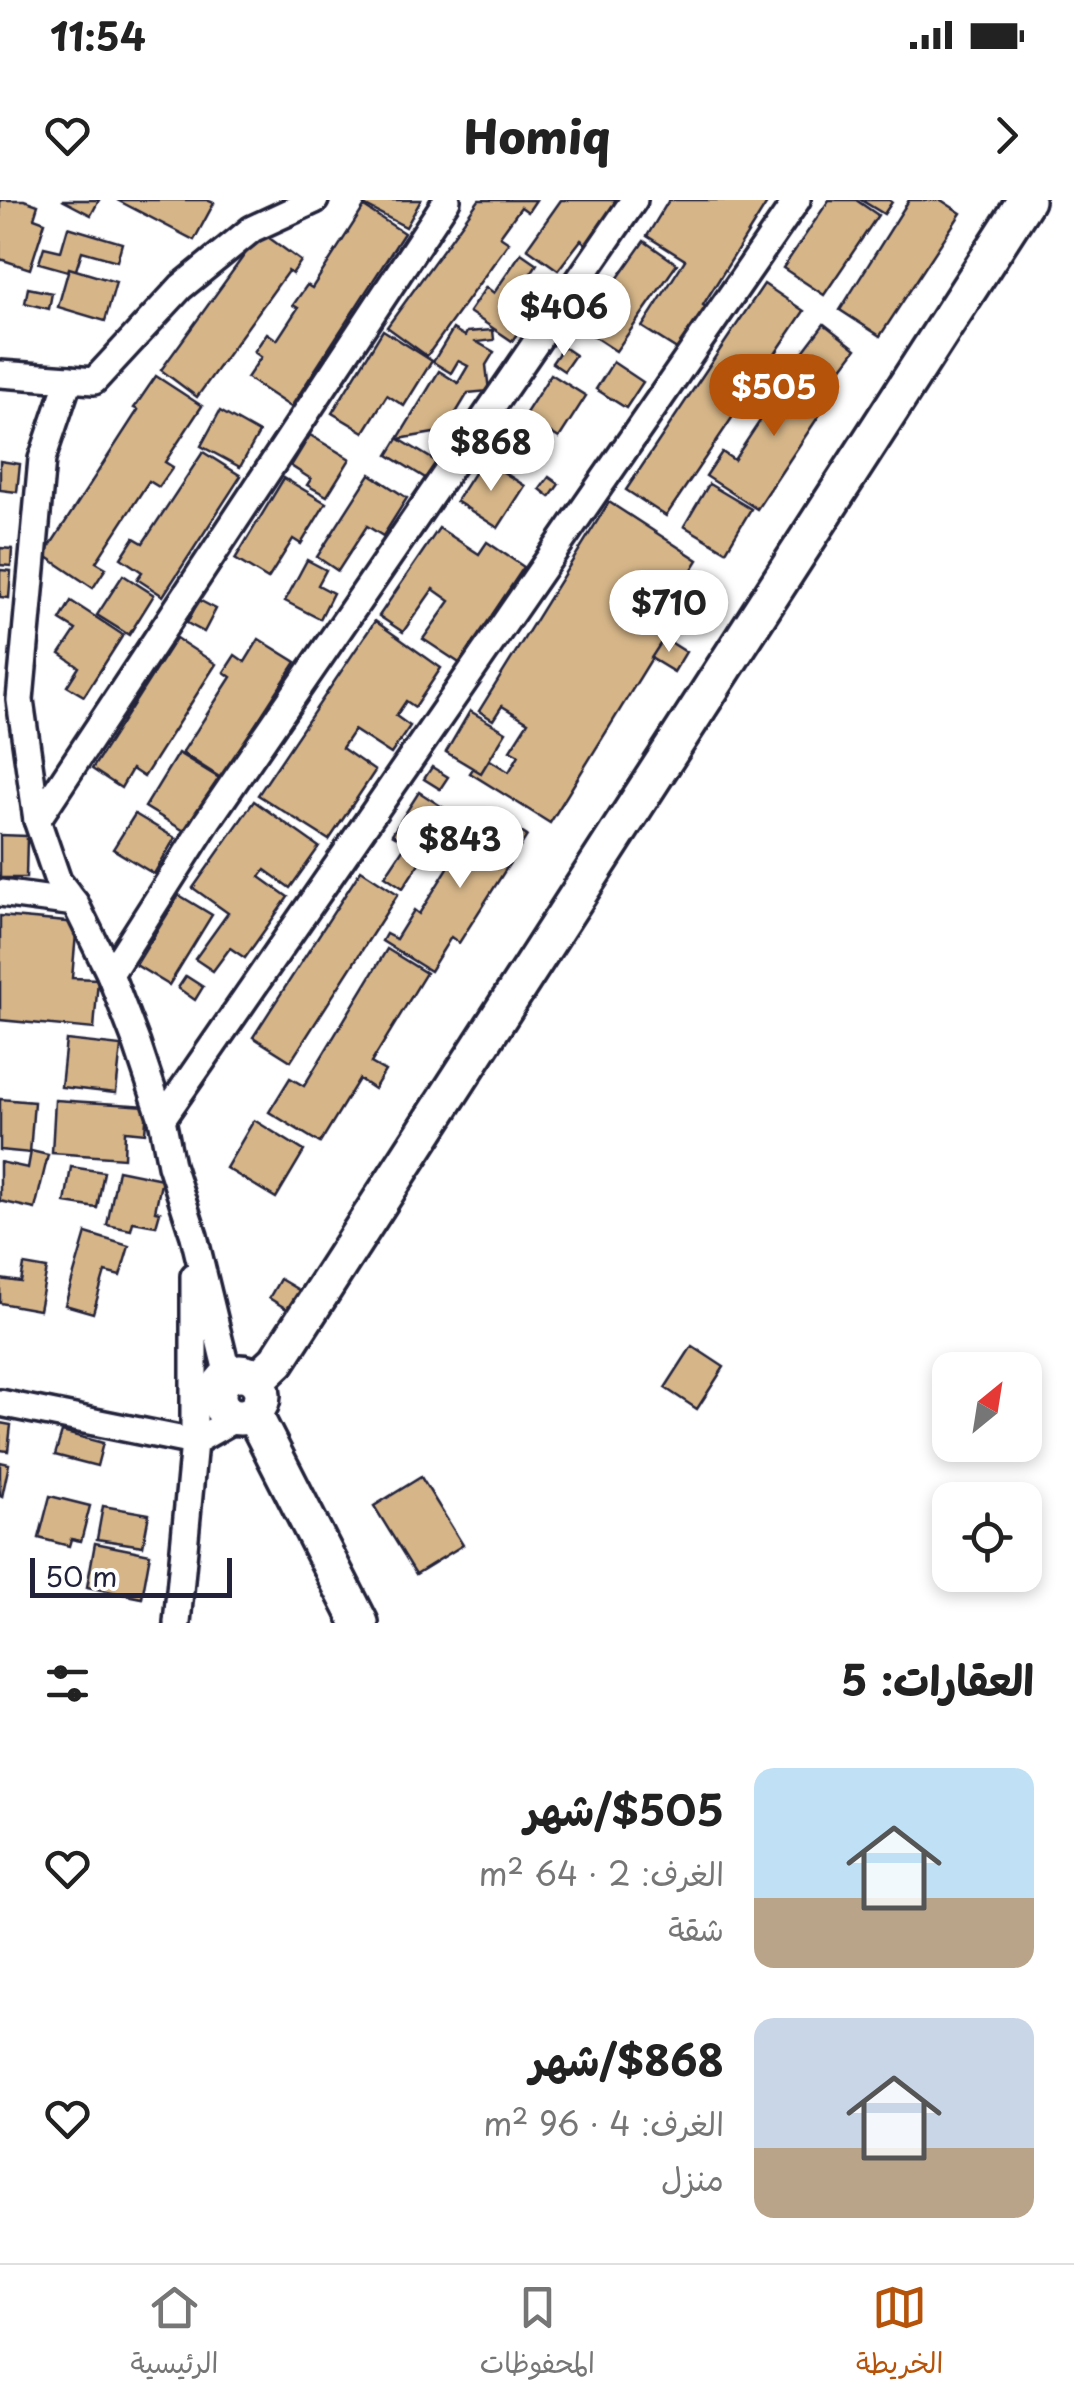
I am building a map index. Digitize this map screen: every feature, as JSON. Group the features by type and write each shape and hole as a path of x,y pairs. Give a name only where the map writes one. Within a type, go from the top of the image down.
{"street":[{"path":"0,374 94,381 181,287 252,229 316,200"},
{"path":"37,820 447,200"},
{"path":"110,974 208,820 634,200"},
{"path":"162,1118 797,200"},
{"path":"194,1442 277,1361 1026,200"},
{"path":"69,379 42,459 10,699 37,820 58,880 110,974 162,1118 171,1165 244,1396 360,1623"},
{"path":"0,893 74,903"},
{"path":"177,1623 194,1442 194,1236"},
{"path":"0,1403 194,1442"}],"building":[{"path":"0,200 24,200 38,205 34,218 45,222 30,269 0,259"},
{"path":"62,200 99,200 91,215"},
{"path":"117,200 207,200 214,203 194,240"},
{"path":"367,200 421,200 406,227 364,205"},
{"path":"479,200 536,200 528,212 521,207 500,236 509,242 427,356 387,327"},
{"path":"561,200 622,200 589,246 581,240 558,270 527,248"},
{"path":"669,200 769,200 703,305 707,308 680,351 642,327 685,260 647,236"},
{"path":"829,200 856,200 878,215 824,295 783,268"},
{"path":"861,200 889,200 892,202 884,214"},
{"path":"909,200 941,200 961,213 880,336 840,310"},
{"path":"364,207 404,233 291,407 247,378 261,357 254,352 267,333 277,340 298,308 293,305 307,285 312,288"},
{"path":"68,227 122,243 117,261 82,251 75,273 39,263 44,247 61,251"},
{"path":"261,232 301,261 292,274 288,271 197,397 161,370"},
{"path":"644,241 677,264 616,351 593,336 599,328 588,320"},
{"path":"521,253 537,264 510,305 514,308 505,322 519,331 512,341 469,312 486,287 494,293"},
{"path":"69,268 116,282 105,321 58,307"},
{"path":"764,284 804,311 666,516 626,490"},
{"path":"28,288 52,293 49,309 25,303"},
{"path":"824,324 856,349 832,381 799,357"},
{"path":"453,329 465,336 467,332 493,330 494,340 477,342 494,352 486,365 489,391 468,393 445,431 399,439 437,462 427,479 388,455 439,371 458,383 468,366 458,361 451,373 433,362"},
{"path":"383,330 432,361 404,406 387,395 364,432 332,413"},
{"path":"563,347 575,355 564,371 552,363"},
{"path":"613,362 643,382 626,408 596,389"},
{"path":"797,365 836,390 757,509 706,476 722,452 734,460"},
{"path":"551,374 586,396 559,438 524,416"},
{"path":"156,376 202,406 165,462 173,467 159,487 149,481 96,562 106,568 93,588 44,555"},
{"path":"220,411 259,433 240,467 201,446"},
{"path":"310,435 350,459 327,496 307,485 311,479 291,466"},
{"path":"203,452 241,476 163,596 137,579 142,572 121,558 134,538 143,543"},
{"path":"483,459 525,486 498,528 456,501"},
{"path":"0,461 20,464 17,492 0,490"},
{"path":"370,474 407,498 383,536 367,526 338,571 317,557"},
{"path":"549,477 559,484 550,497 540,489"},
{"path":"284,478 326,503 301,544 293,539 268,579 235,559"},
{"path":"709,484 751,509 726,551 684,526"},
{"path":"609,502 698,560 678,592 689,598 550,823 470,773 482,755 509,772 519,755 510,750 528,722 502,706 493,720 479,711"},
{"path":"439,528 479,554 487,542 524,567 464,666 423,639 450,601 433,589 403,632 379,616"},
{"path":"0,548 12,549 11,566 0,565"},
{"path":"307,560 326,570 318,585 333,593 320,619 285,601"},
{"path":"0,570 11,571 9,598 0,597"},
{"path":"123,575 154,595 129,635 97,615"},
{"path":"199,600 216,609 204,632 187,623"},
{"path":"71,601 123,635 84,696 67,686 79,667 60,654 76,630 60,620"},
{"path":"375,621 441,668 415,707 406,701 396,716 410,726 391,754 354,730 342,748 375,771 329,840 258,795"},
{"path":"176,638 216,664 144,777 132,769 121,788 92,769"},
{"path":"664,638 686,652 674,672 651,658"},
{"path":"259,639 296,662 221,778 182,753 231,677 224,672 235,655 245,662"},
{"path":"470,711 506,732 481,773 446,752"},
{"path":"178,753 219,778 186,832 145,807"},
{"path":"432,767 448,777 440,789 424,779"},
{"path":"419,792 458,817 429,861 423,857 403,888 385,876 407,843 392,834"},
{"path":"254,801 319,847 290,888 265,870 260,877 288,897 245,958 230,948 213,971 195,959 228,913 193,888"},
{"path":"485,809 527,836 459,943 451,937 430,971 382,941 386,934 396,939 414,910 419,914"},
{"path":"135,814 175,838 154,874 113,849"},
{"path":"0,835 27,836 26,878 0,878"},
{"path":"361,870 398,894 291,1061 253,1037"},
{"path":"179,895 212,915 169,985 136,965"},
{"path":"0,916 77,923 72,978 98,979 94,1029 0,1020"},
{"path":"387,949 426,973 371,1063 385,1071 374,1089 359,1079 320,1143 269,1112 290,1078 304,1086"},
{"path":"186,976 203,987 195,1000 178,988"},
{"path":"66,1040 121,1046 116,1093 61,1087"},
{"path":"0,1099 34,1102 30,1153 0,1150"},
{"path":"55,1100 147,1106 145,1133 125,1131 124,1158 52,1153"},
{"path":"254,1120 304,1151 276,1198 226,1168"},
{"path":"31,1151 48,1155 35,1209 0,1201 0,1162 28,1168"},
{"path":"71,1167 104,1172 97,1208 65,1203"},
{"path":"118,1170 162,1179 156,1226 133,1222 131,1230 107,1225"},
{"path":"86,1233 129,1246 120,1276 105,1272 93,1313 65,1305"},
{"path":"24,1265 47,1269 39,1310 0,1303 0,1279 21,1282"},
{"path":"280,1279 302,1292 290,1311 269,1298"},
{"path":"692,1346 724,1367 697,1409 665,1388"},
{"path":"0,1423 11,1425 8,1451 0,1450"},
{"path":"62,1432 103,1443 97,1466 55,1455"},
{"path":"0,1462 9,1464 2,1497 0,1496"},
{"path":"421,1477 463,1545 416,1574 374,1506"},
{"path":"50,1496 90,1506 81,1541 71,1539 69,1546 39,1538"},
{"path":"103,1506 149,1514 143,1546 97,1539"},
{"path":"95,1543 150,1554 142,1598 87,1587"}]}
